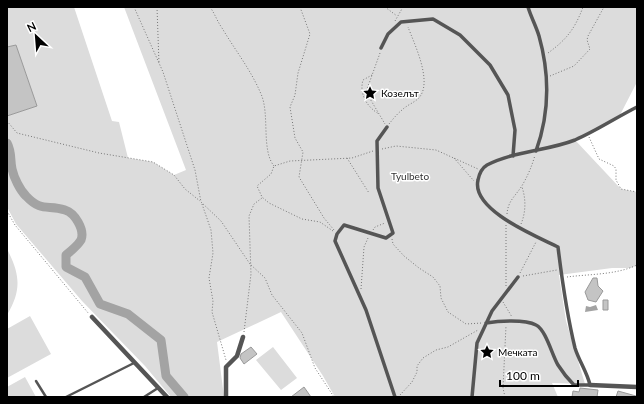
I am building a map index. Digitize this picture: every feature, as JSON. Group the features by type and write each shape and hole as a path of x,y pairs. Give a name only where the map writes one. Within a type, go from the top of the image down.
{"street":[{"path":"528,7 539,35 547,77 547,104 536,151"},
{"path":"381,48 388,34 403,21 433,19 460,35 490,65 508,96 515,130 513,156"},
{"path":"590,385 587,374 581,365 575,348 558,246 519,228 506,220 480,197 477,185 482,170 486,166 513,156 575,140 637,107"},
{"path":"387,127 377,140 376,150 378,188 393,233 386,238 344,225 338,234 336,241 359,295 397,397"},
{"path":"472,397 478,343 492,311 518,277"},
{"path":"92,317 167,397"},
{"path":"486,324 519,322 536,325 542,331 558,364 574,385 637,387"},
{"path":"226,397 226,367 237,356 243,337"}],"lane":[{"path":"66,397 134,363"},
{"path":"36,381 46,397"},
{"path":"144,397 158,388"}],"path":[{"path":"134,7 159,66 195,170 201,202 211,230 213,253 209,278 213,301 212,312 226,356 226,367"},
{"path":"157,7 159,66"},
{"path":"210,7 216,15 221,28 240,54 262,94 266,110 266,136 271,162 274,166"},
{"path":"300,7 310,34 298,73 295,96 290,107 295,138 303,152 303,160 299,177 324,218 338,234"},
{"path":"381,48 366,92 387,127 402,109 415,101 422,94 424,79 420,57 403,21 385,7"},
{"path":"394,22 402,7"},
{"path":"544,60 547,54 564,41 578,21 583,7"},
{"path":"547,77 574,66 590,49 586,40 604,7"},
{"path":"373,75 363,80 362,92 364,98 374,111 380,114"},
{"path":"7,121 17,133 99,153 153,162 174,176 185,189 221,221 250,264 265,278 272,295 302,333 315,368 334,397"},
{"path":"586,133 599,159 614,166 616,169 616,180 621,189 637,192"},
{"path":"274,166 290,161 352,158 376,150 396,146 436,150 452,156 467,165 482,170"},
{"path":"519,322 507,311 503,302 506,220 508,205 522,186 531,168 536,151"},
{"path":"452,156 477,185"},
{"path":"346,158 369,193"},
{"path":"274,166 271,174 258,186 262,197 269,203 302,219 320,222 338,234"},
{"path":"519,228 524,216 525,206 525,195 522,186"},
{"path":"243,337 251,274 250,216 254,204 262,197"},
{"path":"7,211 15,225 40,257 92,317"},
{"path":"359,295 363,284 361,275 364,247 370,233 375,227 389,221"},
{"path":"391,234 393,244 404,256 418,268 433,277 440,286 441,298 448,312 466,324 486,324"},
{"path":"518,277 538,237"},
{"path":"563,278 597,274 631,268 637,265"},
{"path":"518,277 559,269"},
{"path":"505,397 503,388 506,322"},
{"path":"397,397 412,382 416,372 416,366 423,358 436,350 448,347 486,324"}],"green space":[{"name":"Tyulbeto","path":"7,7 74,7 112,121 119,122 128,158 153,162 174,175 186,170 124,7 637,7 637,82 620,115 575,140 621,189 637,192 637,265 631,268 612,268 559,275 566,321 585,384 552,383 558,397 335,397 281,312 217,342 224,397 171,397 145,366 82,301 16,224 7,207 7,116 37,106 16,45 7,47"},
{"path":"7,249 15,266 18,282 15,298 7,315"},
{"path":"30,316 51,354 7,378 7,329"},
{"path":"273,347 297,378 281,390 256,360"},
{"path":"25,377 36,397 7,397 7,387"}],"shaded area":[{"path":"596,305 598,310 585,312 586,306 590,307"}],"building":[{"path":"16,45 37,106 7,116 7,47"},
{"path":"593,278 597,278 598,286 603,291 596,302 588,300 585,292"},
{"path":"603,300 608,300 608,310 603,310"},
{"path":"251,347 257,354 244,364 240,358 241,354"},
{"path":"304,387 311,397 291,397"},
{"path":"580,388 598,390 597,397 572,397 573,391 579,392"},
{"path":"618,391 636,396 636,397 616,397"}],"waterway":[{"path":"7,143 10,150 11,166 14,176 19,187 26,196 36,205 65,210 76,218 78,222 82,232 81,240 66,255 66,267 85,277 100,304 128,314 161,340 166,376 184,397"}],"place":[{"name":"Козелът","path":"370,93"},
{"name":"Мечката","path":"487,352"}]}
